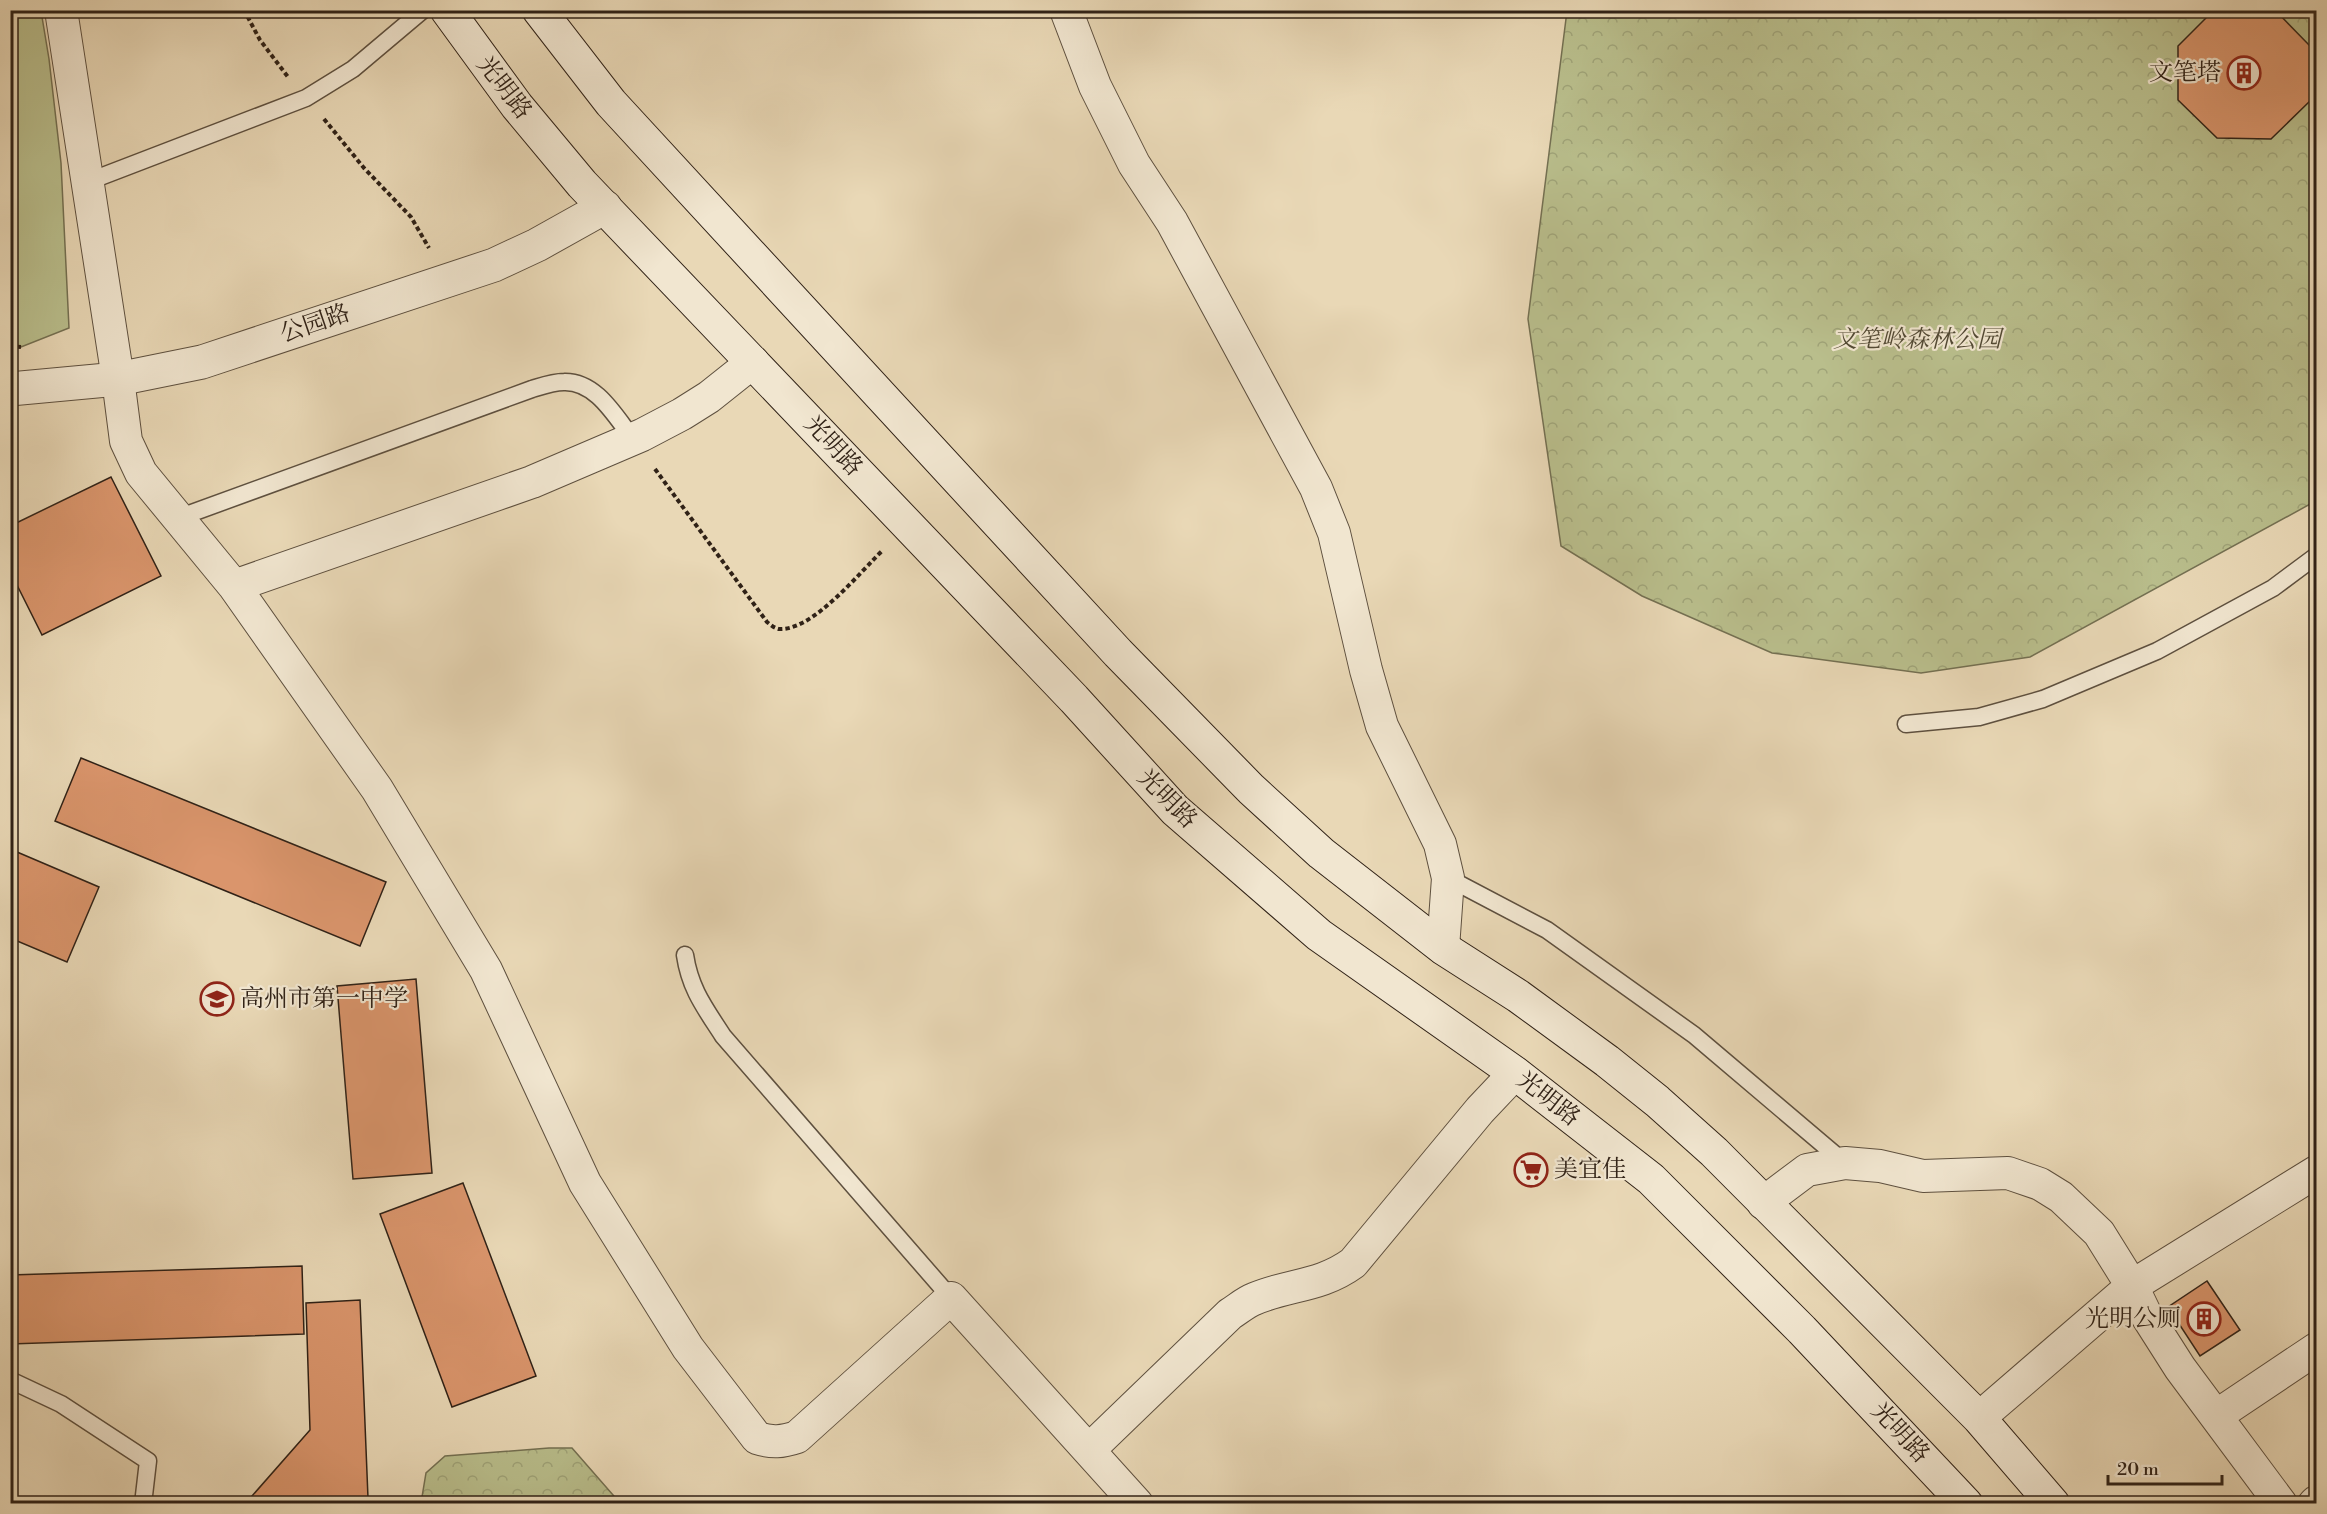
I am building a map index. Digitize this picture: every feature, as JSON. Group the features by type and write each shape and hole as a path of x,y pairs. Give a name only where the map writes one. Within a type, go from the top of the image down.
{"main road":[{"name":"光明路","path":"447,10 517,106 582,184 1074,699 1175,810 1319,935 1515,1073 1651,1179 1802,1330 1966,1503"},
{"path":"539,10 611,103 1118,653 1251,789 1312,845 1443,948 1518,996 1632,1081 1714,1152 1979,1418 2053,1503"},
{"name":"公园路","path":"10,389 118,379 202,362 494,265 605,207"}],"street":[{"path":"61,10 118,379 123,426 132,456 141,473 234,586 377,789 486,970 585,1183 688,1348 757,1438 768,1442 783,1442 797,1437 951,1298 1137,1503"},
{"path":"1066,10 1095,86 1134,164 1172,222 1316,488 1334,533 1378,714 1440,844 1448,878 1443,948"},
{"path":"234,586 532,482 633,439 709,398 753,362"},
{"path":"1089,1450 1230,1314 1252,1300 1269,1293 1337,1275 1353,1263 1480,1110 1515,1073"},
{"path":"1763,1203 1807,1170 1845,1163 1880,1166 1923,1176 2008,1173 2040,1184 2061,1197 2099,1233 2168,1350 2281,1503"},
{"path":"1979,1418 2132,1286 2316,1173"},
{"path":"2216,1416 2316,1349"}],"lane":[{"path":"87,182 306,98 353,69 423,10"},
{"path":"178,518 532,389 562,382 584,386 597,395 633,439"},
{"path":"1906,724 1979,717 2043,699 2157,651 2273,588 2316,556"},
{"path":"1448,878 1547,930 1694,1035 1845,1163"},
{"path":"685,955 688,976 699,999 723,1036 951,1298"},
{"path":"10,1380 61,1404 148,1461 143,1503"}],"path":[{"path":"244,10 260,40 306,98 364,168 411,217 426,241 442,283"},
{"path":"10,346 21,347"},
{"path":"633,439 766,622 774,628 791,627 811,618 908,525"}],"green space":[{"path":"10,11 41,11 61,163 69,328 21,347 10,347"},
{"name":"文笔岭森林公园","path":"1567,11 2316,11 2316,499 2030,657 1921,673 1772,653 1642,596 1561,546 1528,319"},
{"path":"572,1448 620,1503 421,1503 426,1473 445,1456"}],"building":[{"name":"文笔塔","path":"2214,10 2275,10 2310,46 2310,101 2271,139 2217,138 2178,100 2178,46"},
{"path":"111,477 161,576 42,635 10,571 10,526"},
{"path":"81,758 386,882 360,946 55,821"},
{"path":"10,849 99,887 67,962 10,938"},
{"path":"416,979 432,1173 353,1179 337,986"},
{"path":"463,1183 536,1376 452,1407 380,1214"},
{"path":"302,1266 304,1334 10,1344 10,1275"},
{"name":"光明公厕","path":"2207,1281 2240,1330 2200,1356 2168,1307"},
{"path":"360,1300 368,1498 327,1499 323,1504 245,1504 310,1430 306,1303"}],"place":[{"name":"文笔塔","path":"2244,73"},
{"name":"高州市第一中学","path":"217,999"},
{"name":"美宜佳","path":"1531,1170"},
{"name":"光明公厕","path":"2204,1319"}]}
